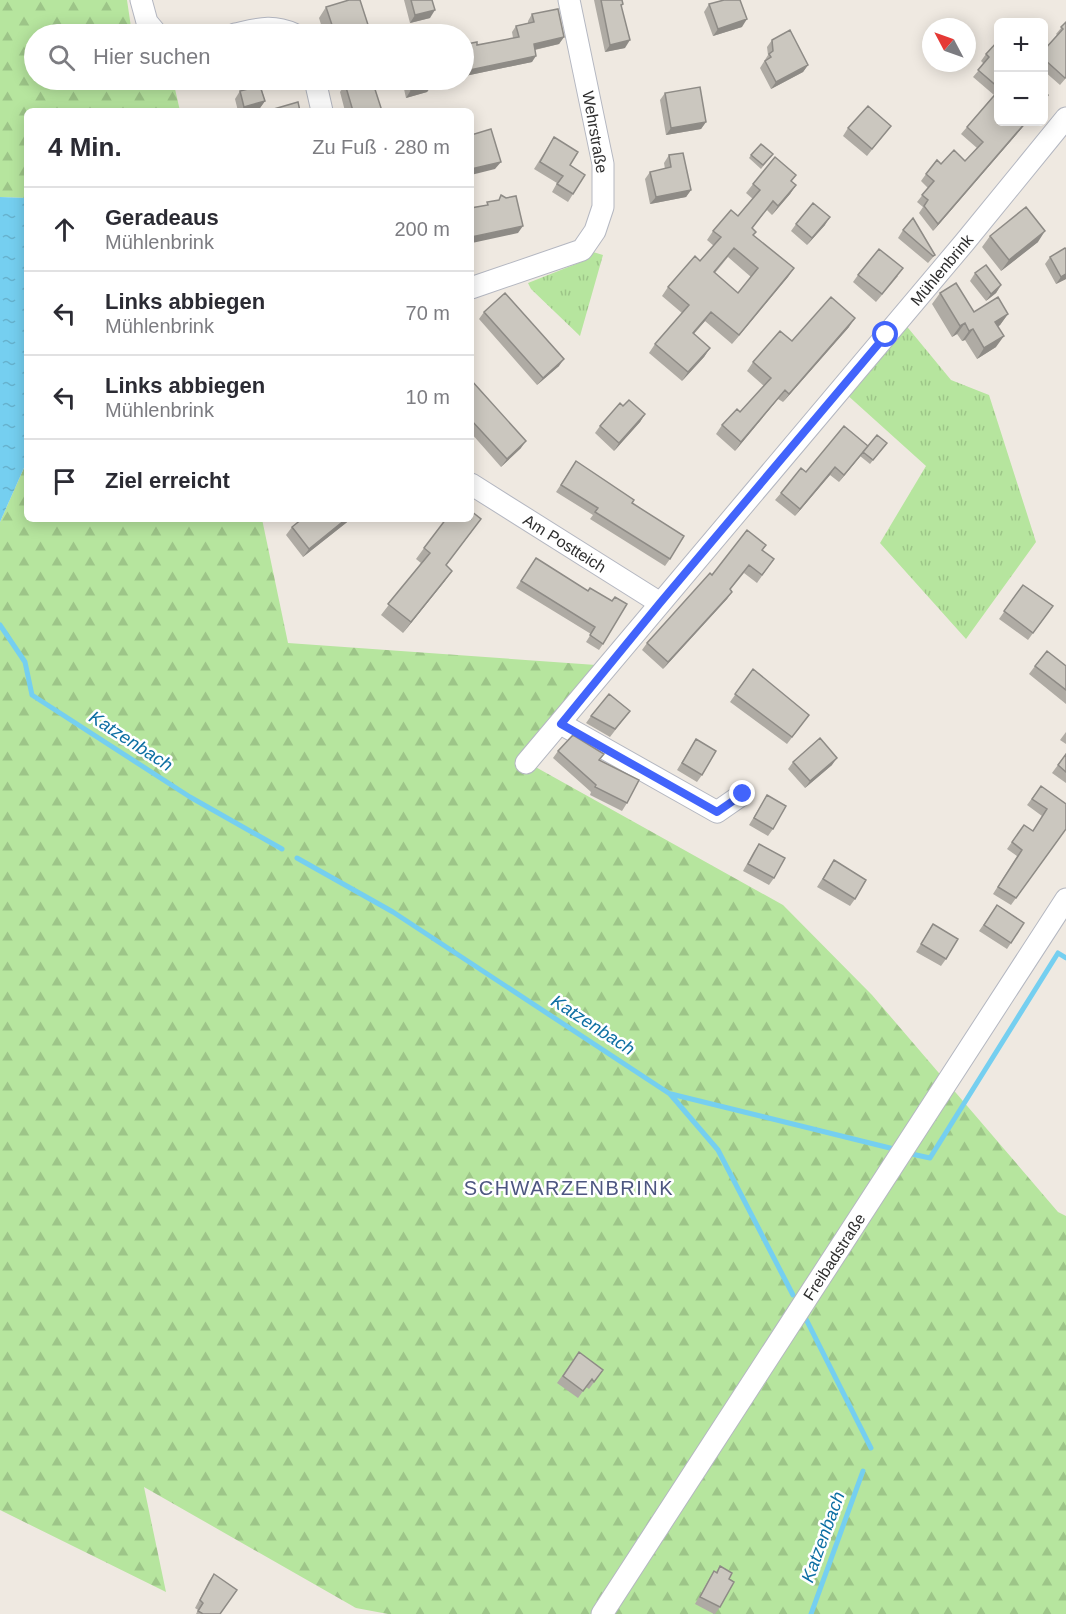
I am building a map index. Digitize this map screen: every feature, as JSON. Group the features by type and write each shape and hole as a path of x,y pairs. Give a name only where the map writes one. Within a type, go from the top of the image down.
{"street":[{"path":"141,0 149,24"},
{"name":"Wehrstraße","path":"474,287 582,250 595,231 603,207 603,164 569,0"},
{"path":"317,90 321,108"},
{"name":"Mühlenbrink","path":"526,764 964,243 1066,118"},
{"name":"Am Postteich","path":"474,486 660,603"},
{"path":"561,724 717,812 743,794"},
{"name":"Freibadstraße","path":"602,1614 1066,899"}],"green space":[{"path":"0,0 127,0 131,24 24,24 24,90 175,90 179,108 24,108 24,198 0,197"},
{"path":"593,252 603,255 580,336 531,289 528,283 586,260"},
{"path":"904,323 951,380 989,395 1036,542 966,639 880,543 926,466 845,393"},
{"path":"24,468 24,522 263,522 288,643 596,665 523,760 783,905 872,995 1058,1212 1066,1216 1066,1614 388,1614 356,1608 144,1487 166,1592 0,1510 0,522"}],"water":[{"path":"0,197 24,198 24,468 0,522"}],"building":[{"path":"349,0 360,0 368,24 332,24 326,7"},
{"path":"411,0 432,0 435,10 415,15"},
{"path":"601,0 622,0 621,5 630,40 610,45"},
{"path":"724,0 740,0 747,19 718,29 709,4"},
{"path":"558,9 564,37 534,44 536,56 474,69 474,43 477,42 477,45 519,37 516,26 534,22 532,14"},
{"path":"1066,22 1065,78 1048,63 1048,46 1063,29 1061,27"},
{"path":"790,30 808,65 776,82 765,61 771,57 769,54 773,51 772,40"},
{"path":"994,45 994,84 978,70 989,57 986,54"},
{"path":"700,87 706,122 671,128 665,93"},
{"path":"261,90 265,101 244,107 240,91"},
{"path":"347,90 375,90 381,108 352,108"},
{"path":"994,96 994,126 1023,126 938,224 924,206 928,200 922,195 934,181 926,174 937,160 941,164 954,150 965,161 983,142 967,127"},
{"path":"298,102 299,108 277,108"},
{"path":"868,106 891,126 872,149 848,128"},
{"path":"491,129 501,162 474,168 474,134"},
{"path":"554,137 578,152 570,165 585,175 573,194 557,184 563,176 540,162"},
{"path":"761,144 773,154 763,165 751,155"},
{"path":"683,153 691,190 656,197 650,172 671,167 669,155"},
{"path":"775,157 796,175 791,181 796,185 778,206 773,201 752,228 756,232 753,235 794,268 739,335 711,312 693,333 710,348 688,372 655,344 689,305 668,287 695,256 700,261 721,237 713,231 731,210 738,216 760,190 753,184","holes":["734,248 758,268 738,293 714,272"]},
{"path":"501,195 506,198 516,196 523,226 474,236 474,207 499,200"},
{"path":"813,203 830,217 812,238 796,224"},
{"path":"1026,207 1045,231 1009,260 990,236"},
{"path":"913,218 935,255 933,256 903,230"},
{"path":"1065,248 1066,274 1061,277 1050,257"},
{"path":"879,249 903,268 882,294 858,275"},
{"path":"986,265 1001,285 991,294 975,273"},
{"path":"956,283 974,312 998,297 1008,314 995,322 1004,336 984,348 973,329 969,331 965,323 960,326 940,293"},
{"path":"505,293 564,359 543,378 484,312"},
{"path":"831,297 855,318 789,394 785,390 741,442 722,425 737,409 740,412 771,378 753,362 780,331 792,341"},
{"path":"474,383 526,441 507,459 474,423"},
{"path":"629,400 645,414 619,443 600,426 620,403 623,406"},
{"path":"844,426 868,446 844,475 835,467 800,509 781,493 801,468 806,472"},
{"path":"877,435 887,443 873,460 863,452"},
{"path":"576,461 634,500 632,503 684,536 670,559 595,512 598,508 561,485"},
{"path":"474,513 481,519 446,565 452,571 411,622 388,604 430,553 424,548 444,522 474,522"},
{"path":"298,522 342,522 309,549 292,527"},
{"path":"747,530 766,545 762,550 774,559 762,575 749,565 730,589 732,592 668,662 647,643 710,573 712,575"},
{"path":"536,558 588,591 590,588 612,601 615,597 627,604 603,644 590,635 595,627 521,581"},
{"path":"1023,585 1053,606 1033,633 1004,611"},
{"path":"1047,651 1066,666 1066,690 1035,666"},
{"path":"753,669 809,715 792,737 735,694"},
{"path":"609,694 630,711 615,729 591,716"},
{"path":"573,735 604,754 599,760 639,780 627,803 595,787 596,785 558,751"},
{"path":"820,738 837,758 810,781 793,762"},
{"path":"696,739 716,751 702,775 682,763"},
{"path":"1066,754 1066,772 1058,765"},
{"path":"1041,786 1066,804 1066,829 1016,898 998,887 1022,850 1012,842 1024,825 1033,831 1047,809 1032,799"},
{"path":"767,795 786,806 773,829 754,818"},
{"path":"759,844 785,858 774,878 748,864"},
{"path":"834,860 866,880 855,899 823,879"},
{"path":"997,905 1024,923 1011,943 984,925"},
{"path":"933,924 958,939 946,959 921,944"},
{"path":"579,1352 603,1370 583,1391 563,1376"},
{"path":"720,1566 732,1573 729,1579 734,1582 720,1607 700,1597 714,1571 717,1573"},
{"path":"214,1574 237,1590 220,1614 203,1614 198,1611 203,1603 200,1600"}],"waterway":[{"name":"Katzenbach","path":"0,625 25,662 32,695 190,797 282,849"},
{"name":"Katzenbach","path":"297,858 393,912 670,1094 718,1150 793,1295"},
{"path":"907,1153 930,1158 1058,953 1066,958"},
{"path":"671,1094 898,1150"},
{"name":"Katzenbach","path":"806,1319 871,1448"},
{"name":"Katzenbach","path":"811,1614 863,1471"}],"district":[{"name":"SCHWARZENBRINK","path":"569,1188"}],"route":[{"path":"743,794 717,812 561,724 886,335"}]}
